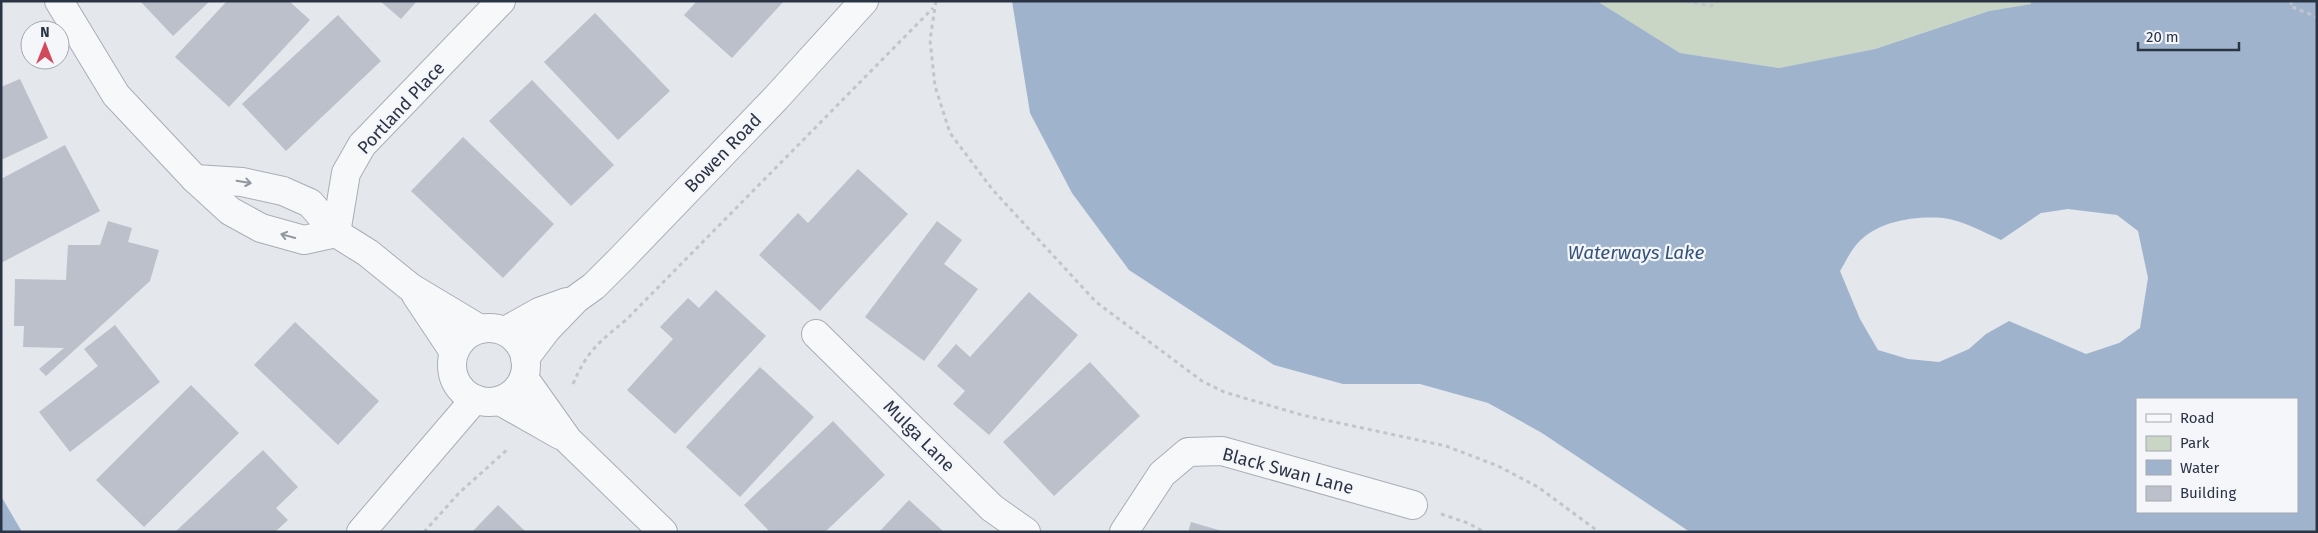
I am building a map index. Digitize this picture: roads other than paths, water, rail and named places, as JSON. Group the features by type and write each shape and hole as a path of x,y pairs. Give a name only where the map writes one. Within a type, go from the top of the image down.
{"street":[{"path":"58,1 116,95 195,179 230,211 261,228 304,240 336,233"},
{"name":"Portland Place","path":"336,233 346,172 362,145 501,1"},
{"name":"Bowen Road","path":"524,368 547,328 622,258 776,98 864,1"},
{"path":"195,179 242,182 284,191 310,203 336,233 368,252 410,287 518,343 524,368 568,440 663,532"},
{"path":"410,287 454,352"},
{"name":"Bowen Road","path":"492,330 576,299"},
{"path":"492,330 460,341 451,362 477,394 568,440"},
{"name":"Mulga Lane","path":"816,334 992,508 1026,532"},
{"path":"477,394 510,396 518,388 524,368"},
{"path":"361,532 477,394"},
{"name":"Black Swan Lane","path":"1124,532 1162,474 1188,452 1222,451 1413,505"}],"water":[{"name":"Waterways Lake","path":"1012,1 1597,1 1680,53 1779,68 1875,49 1989,11 2031,4 2031,1 2317,1 2317,532 1690,532 1542,433 1488,403 1420,384 1343,384 1274,365 1129,270 1072,193 1030,113","holes":["2068,209 2117,215 2138,231 2148,278 2140,328 2119,343 2086,354 2009,321 1986,334 1969,349 1939,362 1908,359 1878,350 1860,319 1840,271 1856,245 1874,230 1908,219 1943,218 1958,221 2001,240 2041,213"]},
{"path":"1,496 22,532 1,532"}]}
